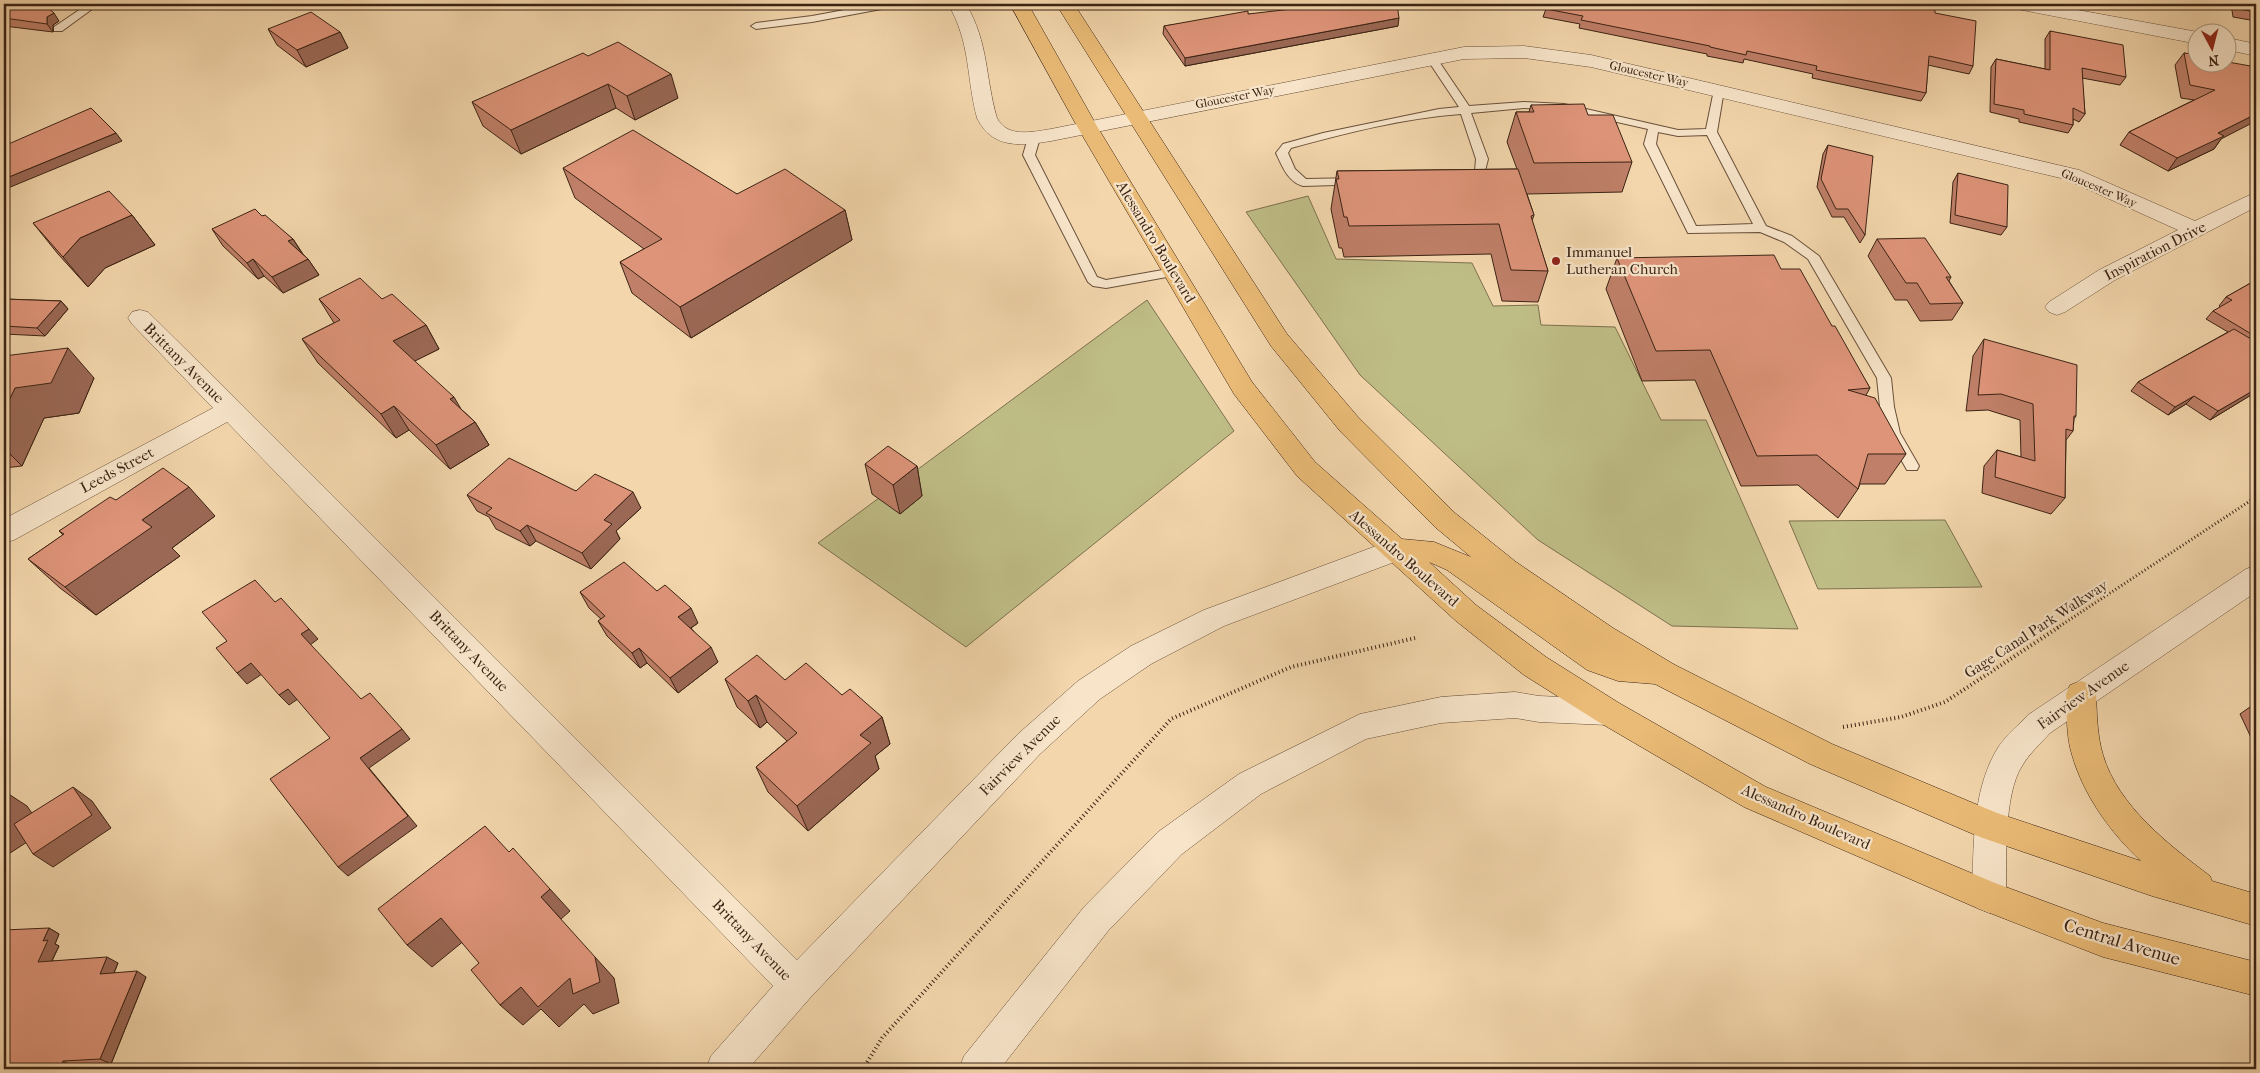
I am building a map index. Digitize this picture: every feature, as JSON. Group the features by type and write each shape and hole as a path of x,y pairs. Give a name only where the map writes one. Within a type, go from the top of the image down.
{"main road":[{"name":"Alessandro Boulevard","path":"1019,4 1088,128 1242,388 1306,469 1466,612 1535,666 1608,712 1755,797 1989,897"},
{"path":"1065,4 1136,118 1280,340 1348,424 1444,520 1506,570 1603,637 1664,674 1821,754 1992,826 2152,880 2256,910"},
{"path":"1395,550 1412,548 1433,551 1457,562 1597,661 1618,668 1664,674"},
{"path":"2081,694 2082,724 2087,753 2094,775 2112,804 2170,866 2211,897"},
{"name":"Central Avenue","path":"1989,897 2103,940 2256,979"}],"street":[{"name":"Gloucester Way","path":"957,4 968,24 976,47 985,108 989,121 997,132 1012,138 1034,138 1088,128 1464,53 1524,52 1591,61 2072,174 2196,230"},
{"path":"2017,4 2188,36"},
{"path":"2238,46 2256,50"},
{"name":"Inspiration Drive","path":"2057,307 2107,275 2256,199"},
{"name":"Brittany Avenue","path":"140,318 796,985"},
{"name":"Leeds Street","path":"4,532 231,409"},
{"name":"Fairview Avenue","path":"724,1069 796,985 1029,744 1089,690 1141,655 1214,618 1395,550"},
{"name":"Fairview Avenue","path":"1989,897 1992,826 1998,785 2010,756 2039,724 2256,577"},
{"path":"977,1069 1096,919 1170,843 1250,784 1360,727 1441,710 1515,705 1608,712"}],"lane":[{"path":"58,29 94,4"},
{"path":"756,26 812,19 892,4"},
{"path":"1432,59 1462,102 1465,110 1482,158 1480,173 1467,179 1303,183 1290,170 1282,153 1287,146 1327,135 1439,112 1465,110 1524,104 1564,107 1678,133 1711,132"},
{"path":"1719,90 1711,132 1761,228"},
{"path":"1654,127 1650,144 1692,230 1761,228 1788,239 1813,256 1884,378 1887,407 1894,433 1912,466"},
{"path":"1034,138 1029,155 1092,278 1097,283 1106,284 1174,272"}],"path":[{"name":"Gage Canal Park Walkway","path":"1821,754 1840,728 1901,717 1945,702 2256,497"},
{"path":"863,1069 882,1038 1171,719 1291,667 1415,638"}],"shaded area":[{"path":"1308,196 1336,259 1472,263 1493,306 1538,305 1541,325 1615,327 1661,420 1706,420 1798,629 1672,626 1538,540 1360,375 1246,212"},
{"path":"1147,300 1234,431 966,647 818,543"},
{"path":"1945,520 1982,587 1818,589 1789,521"}],"building":[{"path":"4,4 44,4 54,13 47,17 47,24 4,18"},
{"path":"1336,4 1397,4 1399,18 1185,58 1164,26 1248,11 1248,14"},
{"path":"1548,4 1911,4 1935,8 1935,13 1976,21 1973,66 1929,56 1926,93 1816,70 1817,66 1747,51 1746,55 1581,20 1583,16 1546,9"},
{"path":"2238,4 2256,4 2256,12 2239,9"},
{"path":"311,12 340,32 297,50 268,29"},
{"path":"2050,31 2123,45 2126,77 2082,68 2085,114 2073,108 2073,125 2024,114 2024,110 1994,104 1996,59 2050,70"},
{"path":"618,42 671,74 627,96 608,84 511,130 472,102 583,53 588,56"},
{"path":"2184,53 2188,54 2188,72 2238,72 2238,64 2256,67 2256,114 2218,133 2224,136 2177,158 2129,132 2215,90 2190,85"},
{"path":"1584,104 1588,115 1613,115 1632,162 1534,163 1516,112 1534,112 1531,105"},
{"path":"91,108 116,133 4,179 4,146"},
{"path":"633,130 737,194 785,169 845,210 680,307 620,262 662,239 563,168"},
{"path":"1828,145 1873,156 1865,235 1848,209 1836,209 1821,179"},
{"path":"1518,169 1534,215 1531,216 1548,271 1511,270 1499,224 1349,226 1347,217 1344,217 1336,179 1339,179 1337,171"},
{"path":"1958,173 2008,185 2007,227 1955,215"},
{"path":"109,191 132,215 80,238 63,257 33,223"},
{"path":"255,209 293,239 288,241 308,259 272,277 253,259 247,263 212,229"},
{"path":"1925,238 1951,277 1946,277 1963,303 1930,304 1917,283 1906,283 1877,239"},
{"path":"1774,255 1781,269 1800,269 1870,388 1848,390 1875,398 1906,454 1868,454 1858,489 1817,455 1757,456 1710,350 1656,351 1617,258"},
{"path":"360,278 382,299 392,294 426,325 393,341 454,397 450,399 475,422 436,445 394,406 381,414 302,339 340,320 319,299"},
{"path":"2256,280 2256,333 2253,335 2213,311 2232,300 2226,297"},
{"path":"4,299 61,301 37,328 4,326"},
{"path":"2234,329 2256,342 2256,389 2218,411 2194,396 2175,407 2138,382"},
{"path":"1984,339 2077,365 2076,416 2074,416 2073,431 2066,429 2065,498 1995,477 1997,450 2035,461 2033,404 2001,394 1978,395"},
{"path":"68,348 51,383 15,388 4,411 4,356"},
{"path":"888,446 917,466 893,485 865,464"},
{"path":"509,458 576,491 595,474 633,492 604,520 612,524 582,553 527,525 520,531 486,513 492,508 467,495"},
{"path":"163,468 189,487 142,520 152,527 65,587 28,559 64,534 59,531 110,497 116,500"},
{"path":"624,562 657,591 665,585 691,608 678,617 711,647 670,678 639,648 632,653 598,621 605,616 580,592"},
{"path":"255,580 275,602 281,598 309,629 301,634 361,699 370,693 402,729 360,758 408,816 338,867 270,779 330,738 288,689 279,695 251,663 237,673 216,648 227,641 202,612"},
{"path":"757,655 785,680 806,663 842,695 850,689 882,717 860,735 871,743 797,806 756,767 797,733 756,695 748,701 725,679"},
{"path":"2250,707 2256,707 2256,719"},
{"path":"73,787 92,815 33,854 14,824"},
{"path":"485,826 509,852 513,848 550,889 541,897 595,957 600,982 573,994 570,978 538,1007 521,987 500,1005 471,970 479,963 441,918 407,945 378,909"},
{"path":"49,928 43,941 48,940 38,962 107,957 100,974 137,971 100,1059 63,1061 60,1069 4,1069 4,930"}],"place":[{"name":"Immanuel Lutheran Church","path":"1556,261"}]}
